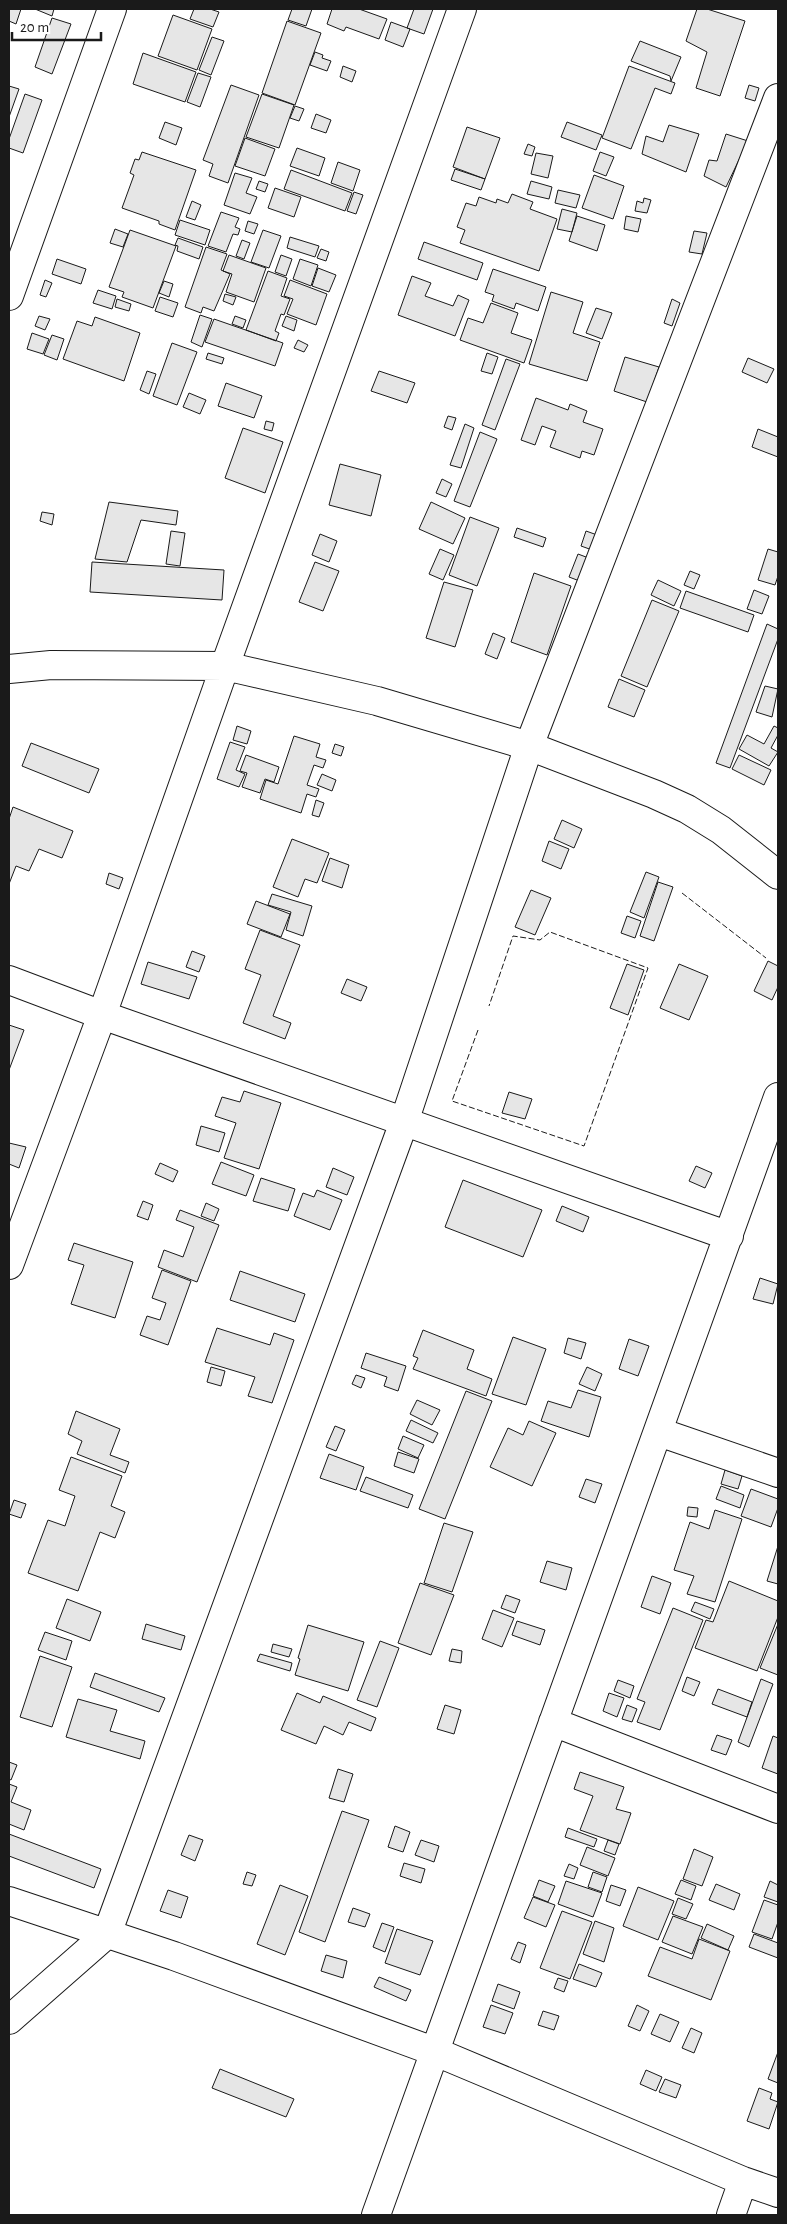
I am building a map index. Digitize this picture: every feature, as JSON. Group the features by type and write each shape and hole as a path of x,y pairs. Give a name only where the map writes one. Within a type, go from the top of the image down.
{"street":[{"path":"9,296 112,9"},
{"path":"9,1265 102,1015 225,666 462,9"},
{"path":"9,2020 107,1934 404,1122 529,746 778,98"},
{"path":"9,669 51,665 225,666 377,701 529,746 687,809 721,830 778,875"},
{"path":"9,980 102,1015 729,1236"},
{"path":"376,2215 778,1098"},
{"path":"659,1432 778,1473"},
{"path":"553,1722 778,1809"},
{"path":"9,1901 174,1956 436,2052 743,2181 778,2193"},
{"path":"731,2215 743,2181"}],"building":[{"path":"9,9 21,9 16,24 9,21"},
{"path":"35,9 54,9 52,16"},
{"path":"194,9 210,9 219,12 213,27 190,19"},
{"path":"292,9 312,9 306,26 288,20"},
{"path":"332,9 359,9 387,19 379,39 346,27 344,31 327,24"},
{"path":"414,9 433,9 424,34 407,28"},
{"path":"697,9 707,9 745,21 720,96 696,88 707,52 686,41"},
{"path":"173,15 212,29 197,70 158,56"},
{"path":"52,18 71,24 52,74 35,67"},
{"path":"287,21 321,33 295,105 262,93"},
{"path":"391,22 410,29 403,47 385,40"},
{"path":"212,37 224,41 211,75 199,70"},
{"path":"640,41 681,57 671,81 670,76 631,61"},
{"path":"315,52 323,55 322,58 331,61 327,71 310,65"},
{"path":"143,53 196,72 185,102 133,84"},
{"path":"343,66 356,71 352,82 340,77"},
{"path":"629,66 675,83 671,94 655,88 631,149 602,138"},
{"path":"198,73 211,77 200,107 187,102"},
{"path":"231,85 259,95 228,183 209,176 213,164 203,160"},
{"path":"749,85 759,88 755,101 745,98"},
{"path":"9,86 19,89 9,117"},
{"path":"25,94 42,100 23,153 9,148 9,139"},
{"path":"262,94 294,105 279,148 246,137"},
{"path":"295,106 304,109 299,121 290,118"},
{"path":"316,114 331,120 326,133 311,128"},
{"path":"165,122 182,128 176,145 159,138"},
{"path":"567,122 602,135 596,150 561,137"},
{"path":"669,125 699,134 686,172 642,154 646,136 663,142"},
{"path":"467,127 500,138 485,179 453,167"},
{"path":"726,134 748,141 726,187 704,176 709,160 717,161"},
{"path":"245,138 275,149 265,176 235,166"},
{"path":"528,144 535,147 532,156 524,154"},
{"path":"297,148 325,158 319,176 290,166"},
{"path":"142,152 196,170 175,230 159,224 159,221 122,208 134,175 130,173 135,159 139,160"},
{"path":"600,152 614,157 606,176 593,171"},
{"path":"536,153 553,156 548,178 531,174"},
{"path":"338,162 360,170 353,191 331,183"},
{"path":"455,169 485,179 481,190 451,180"},
{"path":"291,170 352,193 345,211 284,189"},
{"path":"235,173 252,178 246,193 257,197 250,214 224,205"},
{"path":"594,175 624,186 613,219 582,208"},
{"path":"259,181 268,184 265,192 256,189"},
{"path":"531,181 552,187 549,199 527,194"},
{"path":"275,188 301,197 294,217 268,208"},
{"path":"558,190 580,195 576,208 555,203"},
{"path":"354,192 363,195 356,214 347,211"},
{"path":"512,194 533,202 530,209 557,219 539,271 460,243 465,230 457,227 466,203 476,206 479,197 496,203 497,199 508,203"},
{"path":"644,198 651,200 647,213 635,211 637,201 643,203"},
{"path":"192,201 201,205 195,220 186,217"},
{"path":"562,209 577,213 572,232 557,229"},
{"path":"221,212 239,218 235,227 240,229 238,235 233,234 226,252 208,246"},
{"path":"577,216 605,225 597,251 569,241"},
{"path":"626,216 641,219 638,232 624,229"},
{"path":"180,220 210,230 205,245 175,235"},
{"path":"248,221 258,224 254,234 245,231"},
{"path":"115,229 128,234 123,247 110,243"},
{"path":"130,230 176,246 153,308 122,297 124,292 109,287"},
{"path":"263,230 281,236 269,268 251,262"},
{"path":"694,231 707,233 702,254 689,252"},
{"path":"290,237 319,246 315,257 287,248"},
{"path":"178,238 203,247 199,259 177,251 178,246 175,245"},
{"path":"242,240 250,243 244,259 236,256"},
{"path":"424,242 483,263 477,280 418,259"},
{"path":"206,247 227,254 221,270 230,274 214,311 203,307 201,313 185,307"},
{"path":"321,249 329,252 326,261 317,258"},
{"path":"229,255 266,268 254,302 226,292 232,274 223,271"},
{"path":"281,255 292,259 286,276 275,272"},
{"path":"57,259 86,269 81,284 52,274"},
{"path":"300,259 318,265 311,286 293,279"},
{"path":"318,268 336,275 329,292 312,286"},
{"path":"493,269 546,287 538,311 516,303 514,309 492,301 494,295 485,292"},
{"path":"268,271 287,278 281,296 290,299 284,315 281,314 275,331 279,333 276,341 246,330"},
{"path":"412,276 431,283 425,296 453,306 458,295 469,300 455,336 398,315"},
{"path":"45,280 52,283 46,297 40,295"},
{"path":"290,280 327,294 316,325 287,314 293,299 284,296"},
{"path":"164,281 173,284 169,297 159,293"},
{"path":"98,290 116,296 112,309 93,303"},
{"path":"551,292 583,302 573,333 600,342 587,381 529,364"},
{"path":"225,294 236,297 233,305 223,301"},
{"path":"160,297 178,303 173,317 155,311"},
{"path":"117,299 131,304 129,311 115,307"},
{"path":"672,299 680,303 672,326 664,323"},
{"path":"491,303 518,313 511,333 532,340 524,363 460,340 468,318 483,323"},
{"path":"596,308 612,313 602,339 586,333"},
{"path":"200,315 212,319 202,347 191,342"},
{"path":"39,316 50,319 45,330 35,326"},
{"path":"235,316 246,320 243,328 232,324"},
{"path":"286,316 297,320 294,331 282,326"},
{"path":"95,317 140,333 124,381 63,359 77,321 92,326"},
{"path":"214,319 283,343 275,366 205,342"},
{"path":"32,333 49,339 43,354 27,349"},
{"path":"52,335 64,339 57,360 44,355"},
{"path":"298,340 308,345 304,352 294,348"},
{"path":"172,343 197,352 177,405 153,396"},
{"path":"208,353 224,358 222,364 206,359"},
{"path":"487,353 498,357 492,374 481,371"},
{"path":"625,357 659,367 647,402 614,391"},
{"path":"748,358 774,369 767,383 742,372"},
{"path":"506,359 520,364 495,430 482,425"},
{"path":"147,371 156,374 149,394 140,390"},
{"path":"379,371 415,383 407,403 371,391"},
{"path":"226,383 262,396 254,418 218,406"},
{"path":"189,393 206,400 200,414 183,407"},
{"path":"536,398 568,410 570,404 587,411 583,422 603,429 594,455 582,451 580,458 550,447 556,431 542,426 535,445 521,440"},
{"path":"448,416 456,418 452,430 444,427"},
{"path":"266,421 274,423 272,431 264,429"},
{"path":"465,424 474,428 461,468 450,465"},
{"path":"243,428 283,442 265,493 225,478"},
{"path":"758,429 778,437 778,457 752,447"},
{"path":"480,432 497,439 470,507 454,501"},
{"path":"340,464 381,475 371,516 329,505"},
{"path":"442,479 452,484 446,497 436,493"},
{"path":"109,502 178,511 176,525 141,520 127,562 95,559"},
{"path":"431,502 465,518 453,544 419,529"},
{"path":"42,512 54,514 52,525 40,521"},
{"path":"470,517 499,528 477,586 449,575"},
{"path":"517,528 546,538 543,547 514,537"},
{"path":"171,531 185,533 180,566 166,564"},
{"path":"586,531 600,536 595,551 581,546"},
{"path":"320,534 337,541 329,562 312,555"},
{"path":"440,549 454,555 443,580 429,574"},
{"path":"768,549 778,552 778,576 775,585 758,580"},
{"path":"578,554 594,560 585,583 569,577"},
{"path":"92,562 224,570 222,600 90,592"},
{"path":"315,562 339,571 323,611 299,602"},
{"path":"690,571 700,575 694,589 684,585"},
{"path":"534,573 571,586 547,655 511,642"},
{"path":"658,580 681,591 674,606 651,595"},
{"path":"444,582 473,590 455,647 426,638"},
{"path":"754,590 769,596 762,614 747,609"},
{"path":"686,591 754,615 748,632 680,608"},
{"path":"652,600 679,611 647,687 621,676"},
{"path":"767,624 778,629 778,639 730,768 716,763"},
{"path":"493,633 505,638 497,659 485,654"},
{"path":"619,679 645,690 634,717 608,707"},
{"path":"765,686 778,689 772,717 756,712"},
{"path":"237,726 251,731 247,744 233,740"},
{"path":"774,726 778,728 778,735 771,748 778,752 769,766 739,749 747,735 764,744"},
{"path":"294,736 320,744 316,757 326,760 323,768 314,765 307,785 319,789 316,797 307,794 301,813 260,799 266,780 278,784"},
{"path":"230,742 245,747 236,770 245,774 239,787 217,779"},
{"path":"31,743 99,769 89,793 22,766"},
{"path":"335,744 344,747 341,756 332,753"},
{"path":"246,755 279,767 274,782 265,779 260,793 242,787 247,773 240,771"},
{"path":"739,755 771,770 764,785 732,769"},
{"path":"322,774 336,780 332,791 317,785"},
{"path":"316,800 324,803 319,817 312,815"},
{"path":"13,807 73,831 62,858 39,849 29,871 16,866 9,884 9,819"},
{"path":"562,820 582,829 574,848 554,839"},
{"path":"292,839 329,853 317,883 305,879 298,897 273,887"},
{"path":"549,841 569,849 561,869 542,861"},
{"path":"330,858 349,865 342,888 322,881"},
{"path":"646,872 659,877 644,918 630,912"},
{"path":"109,873 123,878 119,889 106,884"},
{"path":"658,882 673,887 654,941 640,936"},
{"path":"531,890 551,898 535,935 515,927"},
{"path":"272,894 312,906 303,936 286,930 291,912 268,905"},
{"path":"256,901 290,914 281,937 247,924"},
{"path":"627,916 641,921 635,938 621,933"},
{"path":"260,930 300,945 273,1016 291,1023 285,1039 243,1023 261,975 245,969"},
{"path":"192,951 205,956 199,972 186,967"},
{"path":"768,961 778,966 778,987 772,1000 754,991"},
{"path":"148,962 197,977 189,999 141,984"},
{"path":"627,964 644,970 628,1015 610,1008"},
{"path":"679,964 708,976 689,1020 660,1008"},
{"path":"347,979 367,987 361,1001 341,993"},
{"path":"9,1025 24,1030 9,1070"},
{"path":"244,1091 281,1103 259,1169 224,1158 236,1123 215,1116 222,1097 240,1102"},
{"path":"509,1092 532,1099 525,1119 502,1113"},
{"path":"201,1126 225,1133 219,1152 196,1145"},
{"path":"9,1143 26,1147 19,1168 9,1164"},
{"path":"221,1162 254,1175 246,1196 212,1184"},
{"path":"160,1163 178,1171 173,1182 155,1174"},
{"path":"696,1166 712,1173 705,1188 689,1181"},
{"path":"333,1168 354,1177 347,1195 326,1187"},
{"path":"261,1178 295,1189 288,1211 253,1201"},
{"path":"463,1180 542,1210 523,1257 445,1227"},
{"path":"317,1190 342,1200 330,1230 294,1216 303,1193 314,1197"},
{"path":"143,1201 153,1205 148,1220 137,1216"},
{"path":"206,1203 219,1209 214,1221 201,1216"},
{"path":"562,1206 589,1217 583,1232 556,1221"},
{"path":"180,1210 219,1225 197,1282 158,1267 164,1250 183,1257 194,1227 176,1220"},
{"path":"74,1243 133,1262 115,1318 71,1304 84,1265 68,1260"},
{"path":"162,1270 191,1281 168,1345 140,1335 147,1316 160,1320 166,1303 152,1298"},
{"path":"240,1271 305,1294 295,1322 230,1300"},
{"path":"760,1278 778,1284 773,1304 753,1299"},
{"path":"217,1328 270,1345 274,1333 294,1340 272,1403 248,1396 255,1377 205,1362"},
{"path":"423,1330 474,1350 467,1369 492,1379 486,1396 413,1369 418,1358 413,1356"},
{"path":"513,1337 546,1349 526,1405 492,1394"},
{"path":"568,1338 586,1343 581,1359 564,1353"},
{"path":"629,1339 649,1346 638,1376 619,1369"},
{"path":"366,1353 406,1366 398,1391 384,1386 387,1377 361,1368"},
{"path":"211,1367 225,1371 221,1386 207,1382"},
{"path":"587,1367 602,1374 595,1391 579,1384"},
{"path":"356,1375 365,1378 361,1388 352,1384"},
{"path":"578,1390 601,1397 589,1437 541,1421 548,1401 571,1408"},
{"path":"466,1391 492,1401 445,1519 419,1509"},
{"path":"417,1400 440,1410 432,1425 410,1414"},
{"path":"76,1411 120,1429 110,1455 129,1462 125,1473 77,1454 82,1441 68,1434"},
{"path":"411,1420 438,1433 433,1443 406,1431"},
{"path":"529,1421 556,1433 532,1486 490,1467 508,1428 523,1435"},
{"path":"335,1426 345,1430 336,1451 326,1447"},
{"path":"403,1436 424,1445 418,1458 398,1449"},
{"path":"398,1452 419,1459 414,1473 394,1466"},
{"path":"329,1454 364,1467 356,1490 320,1478"},
{"path":"71,1457 122,1476 111,1506 125,1512 115,1538 100,1532 78,1591 28,1573 48,1520 65,1526 75,1496 59,1490"},
{"path":"725,1470 742,1476 738,1489 721,1484"},
{"path":"366,1477 413,1495 408,1508 360,1491"},
{"path":"586,1479 602,1484 595,1503 579,1497"},
{"path":"721,1486 744,1495 740,1508 716,1499"},
{"path":"751,1489 778,1499 778,1508 771,1527 741,1516"},
{"path":"14,1500 26,1504 21,1518 9,1514"},
{"path":"688,1507 698,1508 697,1517 687,1516"},
{"path":"715,1510 742,1519 715,1602 687,1594 694,1576 674,1570 690,1522 709,1529"},
{"path":"444,1523 473,1532 452,1592 424,1583"},
{"path":"778,1546 778,1584 767,1581"},
{"path":"547,1561 572,1568 566,1590 540,1582"},
{"path":"652,1576 671,1583 660,1614 641,1607"},
{"path":"729,1581 778,1601 778,1617 757,1671 695,1648 706,1620 713,1622"},
{"path":"420,1583 454,1595 431,1655 398,1643"},
{"path":"506,1595 520,1600 515,1613 501,1608"},
{"path":"67,1599 101,1612 90,1641 56,1628"},
{"path":"695,1602 714,1609 710,1619 691,1611"},
{"path":"673,1608 703,1620 660,1730 637,1722 645,1702 637,1699"},
{"path":"493,1610 514,1618 502,1647 482,1639"},
{"path":"517,1621 545,1630 540,1645 512,1635"},
{"path":"146,1624 185,1636 181,1650 142,1639"},
{"path":"778,1624 778,1675 760,1668"},
{"path":"308,1625 364,1642 348,1691 295,1675"},
{"path":"45,1632 72,1641 66,1660 38,1650"},
{"path":"380,1641 399,1648 377,1707 357,1700"},
{"path":"273,1644 292,1649 289,1657 271,1652"},
{"path":"452,1649 462,1651 461,1663 449,1661"},
{"path":"260,1654 292,1663 290,1671 257,1661"},
{"path":"40,1656 72,1667 52,1727 20,1717"},
{"path":"95,1673 165,1698 159,1712 90,1687"},
{"path":"687,1677 700,1682 694,1696 682,1691"},
{"path":"761,1679 773,1684 749,1747 738,1742"},
{"path":"618,1680 634,1686 630,1698 614,1691"},
{"path":"718,1689 752,1702 747,1717 712,1704"},
{"path":"297,1693 320,1703 323,1696 376,1718 371,1731 349,1722 343,1735 324,1726 316,1744 281,1730"},
{"path":"609,1693 624,1698 617,1717 603,1711"},
{"path":"78,1699 117,1710 110,1731 145,1741 140,1759 66,1737"},
{"path":"445,1705 461,1710 454,1734 437,1729"},
{"path":"627,1705 637,1709 632,1722 622,1719"},
{"path":"717,1735 732,1740 726,1755 711,1750"},
{"path":"773,1736 778,1738 778,1774 762,1768"},
{"path":"9,1762 17,1765 11,1780 9,1779"},
{"path":"338,1769 353,1774 344,1802 329,1798"},
{"path":"580,1772 624,1787 616,1809 631,1813 620,1844 580,1830 593,1796 574,1789"},
{"path":"9,1784 17,1787 11,1802 31,1810 24,1830 9,1824"},
{"path":"342,1811 369,1820 325,1942 299,1932"},
{"path":"395,1826 410,1832 403,1852 388,1847"},
{"path":"568,1828 597,1839 594,1847 565,1837"},
{"path":"9,1834 101,1869 94,1888 9,1856"},
{"path":"189,1835 203,1840 195,1861 181,1855"},
{"path":"421,1840 439,1846 434,1862 415,1855"},
{"path":"608,1840 619,1844 615,1855 604,1851"},
{"path":"587,1847 615,1858 608,1876 580,1865"},
{"path":"694,1849 713,1857 702,1886 683,1879"},
{"path":"404,1863 425,1869 421,1883 400,1876"},
{"path":"569,1864 578,1868 574,1879 564,1876"},
{"path":"247,1872 256,1875 252,1886 243,1884"},
{"path":"593,1872 607,1877 602,1892 588,1887"},
{"path":"539,1880 555,1886 548,1902 533,1896"},
{"path":"681,1880 696,1886 691,1900 675,1894"},
{"path":"566,1881 602,1893 593,1917 558,1904"},
{"path":"770,1881 778,1885 778,1902 764,1897"},
{"path":"716,1884 740,1894 734,1910 709,1900"},
{"path":"280,1885 308,1896 285,1955 257,1944"},
{"path":"611,1885 626,1890 620,1906 606,1901"},
{"path":"638,1887 674,1901 658,1940 623,1926"},
{"path":"168,1890 188,1897 181,1918 160,1911"},
{"path":"533,1897 555,1905 546,1927 524,1918"},
{"path":"678,1898 693,1904 686,1919 672,1914"},
{"path":"764,1900 778,1905 778,1922 772,1939 752,1932"},
{"path":"353,1908 370,1914 365,1927 348,1922"},
{"path":"562,1911 592,1922 570,1979 540,1968"},
{"path":"673,1916 703,1927 692,1954 662,1942"},
{"path":"595,1921 614,1928 604,1962 583,1954"},
{"path":"382,1923 394,1927 385,1952 373,1947"},
{"path":"707,1924 734,1936 728,1950 701,1938"},
{"path":"397,1929 433,1941 420,1975 385,1963"},
{"path":"754,1934 778,1943 778,1958 749,1947"},
{"path":"699,1939 730,1951 711,2000 648,1976 660,1947 692,1959"},
{"path":"518,1942 526,1945 520,1963 511,1959"},
{"path":"326,1955 347,1961 343,1978 321,1971"},
{"path":"579,1964 602,1973 596,1987 573,1979"},
{"path":"379,1977 411,1990 406,2001 374,1987"},
{"path":"558,1978 568,1981 564,1992 554,1988"},
{"path":"498,1984 520,1992 514,2009 492,2001"},
{"path":"491,2005 513,2013 505,2034 483,2027"},
{"path":"637,2005 649,2011 640,2031 628,2026"},
{"path":"543,2011 559,2016 554,2030 538,2025"},
{"path":"660,2014 679,2022 670,2042 651,2034"},
{"path":"691,2028 702,2033 694,2053 682,2048"},
{"path":"778,2052 778,2083 768,2079"},
{"path":"220,2069 294,2099 286,2117 212,2088"},
{"path":"646,2070 662,2077 656,2091 640,2084"},
{"path":"665,2079 681,2085 676,2098 659,2092"},
{"path":"759,2088 772,2093 770,2099 778,2102 769,2129 747,2121"}],"fence":[{"path":"682,893 766,958"},
{"path":"478,1030 452,1101 584,1146 648,968 550,932 540,940 513,936 489,1006"}]}
